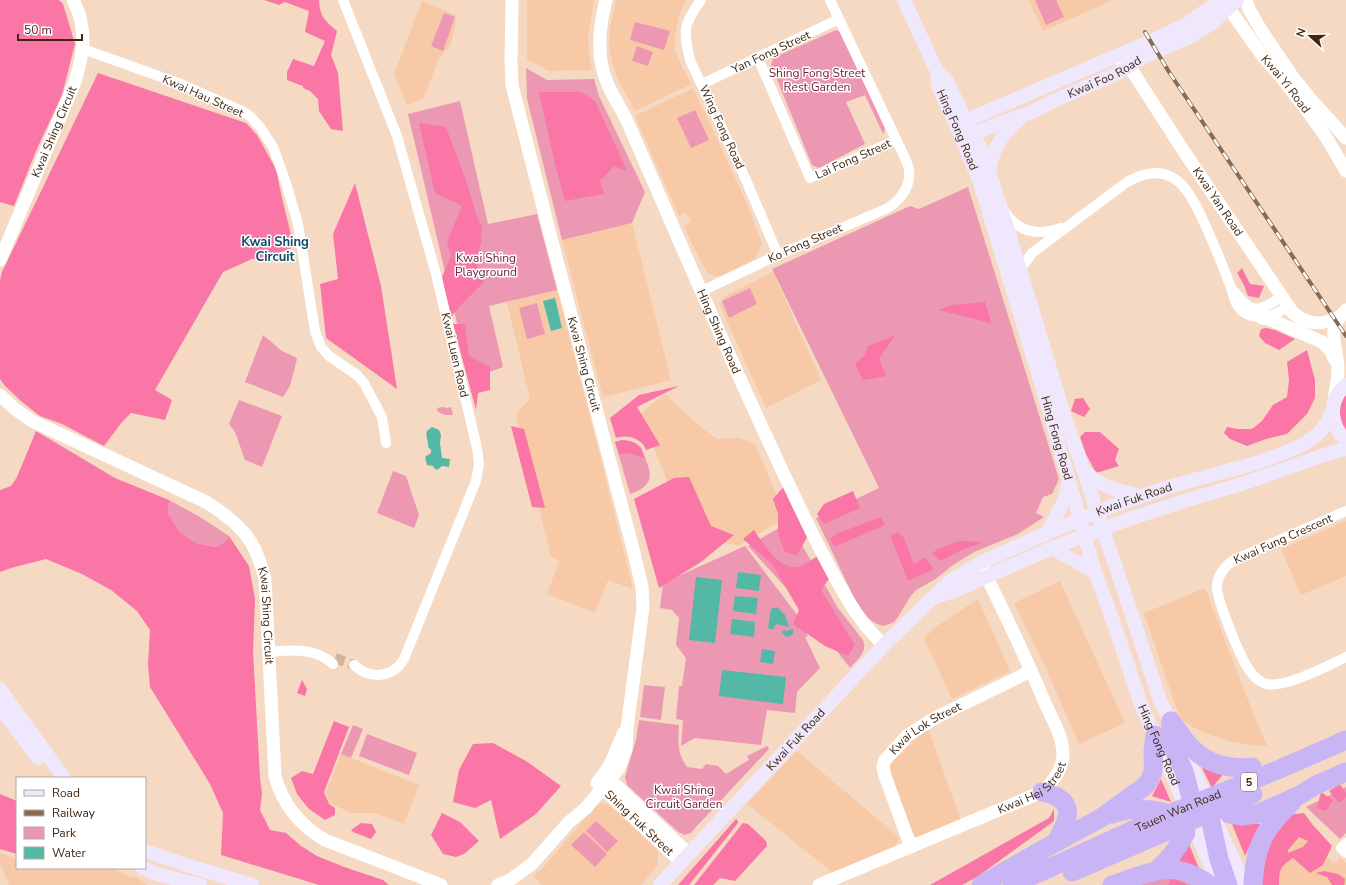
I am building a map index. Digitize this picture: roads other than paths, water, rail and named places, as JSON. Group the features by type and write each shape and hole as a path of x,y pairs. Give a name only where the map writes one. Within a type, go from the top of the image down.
{"highway":[{"path":"1172,722 1190,747 1202,756 1224,766 1239,769 1252,767"},
{"path":"1172,722 1171,744 1182,766 1193,797 1173,777"},
{"path":"1222,785 1233,776 1252,767 1273,760 1298,747 1346,726"},
{"path":"981,885 1101,818 1138,791 1149,781 1154,769 1153,753 1155,735"},
{"name":"Tsuen Wan Road","path":"1043,885 1134,838 1164,816 1280,769 1346,740"},
{"name":"Tsuen Wan Road","path":"1012,885 1346,753"},
{"path":"1158,869 1207,825 1241,816 1257,814 1298,796 1316,785 1346,772"},
{"path":"1042,792 1051,794 1064,802 1068,812 1065,826 1056,842"},
{"path":"1253,885 1255,861 1260,845 1269,829 1298,796"},
{"path":"1101,818 1129,809 1163,812"},
{"path":"1207,825 1230,853"},
{"path":"1207,825 1228,885"},
{"path":"1112,885 1158,869 1173,869 1189,872 1210,885"}],"main road":[{"name":"Hing Fong Road","path":"904,0 937,71 938,86 989,172 1065,418 1104,529 1160,701 1172,722"},
{"name":"Kwai Foo Road","path":"961,123 1109,60 1185,25 1228,2"},
{"name":"Kwai Foo Road","path":"968,137 1032,112 1051,102 1118,73 1145,56 1192,36 1212,23 1228,2"},
{"path":"989,172 992,155 1000,139 1009,128 1032,112"},
{"name":"Hing Fong Road","path":"968,137 979,180 1042,386 1068,483 1095,572 1140,702 1173,777"},
{"name":"Kwai Fuk Road","path":"660,885 884,645 950,581 980,563 1098,512 1172,486 1256,463 1304,444 1318,434 1326,424 1340,391 1346,385"},
{"path":"1333,406 1333,416 1336,428 1346,440"},
{"name":"Kwai Fuk Road","path":"934,597 954,592 1052,548 1104,529 1197,497 1242,484 1327,454 1346,449"},
{"path":"1084,471 1108,487 1142,496"},
{"path":"1047,533 1064,501 1068,483"},
{"path":"1052,548 1095,572"},
{"path":"0,689 63,777"},
{"path":"0,708 52,777"},
{"path":"1207,825 1218,885"},
{"path":"146,851 252,885"},
{"path":"1230,853 1245,885"},
{"path":"146,869 157,874 188,883"}],"street":[{"name":"Kwai Shing Circuit","path":"0,260 75,82 83,49 79,12 73,0"},
{"name":"Kwai Luen Road","path":"343,0 382,95 399,143 436,274 477,448 479,464 476,481 400,666 382,676 368,674 355,669"},
{"name":"Kwai Shing Circuit","path":"498,885 510,880 532,864 569,822 586,808 604,782 619,768 626,749 627,728 642,622 642,588 633,549 512,85 512,0"},
{"name":"Hing Shing Road","path":"606,0 600,30 602,64 607,83 626,119 756,417 822,554 848,601 860,619 884,645"},
{"name":"Wing Fong Road","path":"701,0 685,26 686,43 690,60 778,254"},
{"path":"830,0 896,140"},
{"name":"Kwai Yi Road","path":"1246,0 1261,30 1292,76 1313,102 1346,138"},
{"name":"Kwai Yi Road","path":"1228,2 1261,54 1282,78 1311,116 1326,137 1343,166"},
{"name":"Yan Fong Street","path":"702,84 839,19"},
{"name":"Kwai Hau Street","path":"83,49 106,56 195,90 242,111 251,117 260,127 273,147 298,224 315,332 321,346 329,356 357,375 364,383 382,417 386,443"},
{"name":"Lai Fong Street","path":"758,58 810,178 896,140"},
{"path":"1109,60 1125,62 1129,66"},
{"name":"Kwai Yan Road","path":"1129,66 1183,150 1297,316 1307,322 1324,323 1343,313"},
{"name":"Ko Fong Street","path":"702,291 778,254 888,208 898,201 904,193 908,183 909,170 896,140"},
{"path":"1343,166 1338,155 1340,150 1346,147"},
{"path":"1020,270 1032,253 1122,186 1138,176 1149,173 1159,173 1169,176 1186,188 1191,196 1231,286 1239,309 1250,316 1277,322 1322,342 1331,351 1338,369"},
{"path":"997,197 1007,216 1027,231 1037,233 1046,232 1072,223"},
{"path":"1231,286 1243,303 1255,309 1286,301"},
{"path":"1262,318 1271,315 1286,301"},
{"path":"1333,406 1338,369 1334,333 1335,323 1343,313"},
{"name":"Kwai Shing Circuit","path":"0,395 15,409 32,421 206,502 225,514 251,543 260,562 265,579 275,776 284,800 292,812 308,829 325,840 441,885"},
{"name":"Kwai Fung Crescent","path":"1346,511 1234,560 1222,571 1216,585 1219,602 1244,661 1256,678 1265,684 1275,685 1288,683 1346,657"},
{"name":"Kwai Hei Street","path":"819,885 1042,792 1050,785 1056,776 1062,762 1063,753 1060,739 1032,671 980,563"},
{"path":"269,652 301,650 332,660"},
{"name":"Kwai Lok Street","path":"911,847 885,776 883,767 885,760 908,735 935,718 1032,671"},
{"name":"Shing Fuk Street","path":"604,782 685,858"},
{"path":"1346,843 1341,848 1346,853"},
{"path":"186,865 188,883"}],"water":[{"path":"555,298 562,328 551,331 543,301"},
{"path":"432,427 439,430 441,435 440,443 442,458 450,459 449,467 442,466 437,470 433,466 427,465 425,457 431,453 431,450 428,447 427,431"},
{"path":"738,572 761,575 759,591 736,588"},
{"path":"696,577 722,580 715,643 689,640"},
{"path":"735,596 758,598 756,614 733,611"},
{"path":"777,607 785,615 789,627 776,624 773,630 768,628 771,609"},
{"path":"732,619 755,622 754,637 730,634"},
{"path":"793,629 793,634 787,637 782,633 783,630 786,631"},
{"path":"762,649 775,651 773,664 760,662"},
{"path":"722,670 786,677 783,704 719,696"}],"tunnel":[{"path":"335,658 354,665"}],"railway":[{"path":"1145,32 1169,72 1346,336"}],"district":[{"name":"Kwai Shing Circuit","path":"275,248"}],"park label":[{"name":"Shing Fong Street Rest Garden","path":"817,80"},
{"name":"Kwai Shing Playground","path":"486,265"},
{"name":"Kwai Shing Circuit Garden","path":"684,797"}]}
